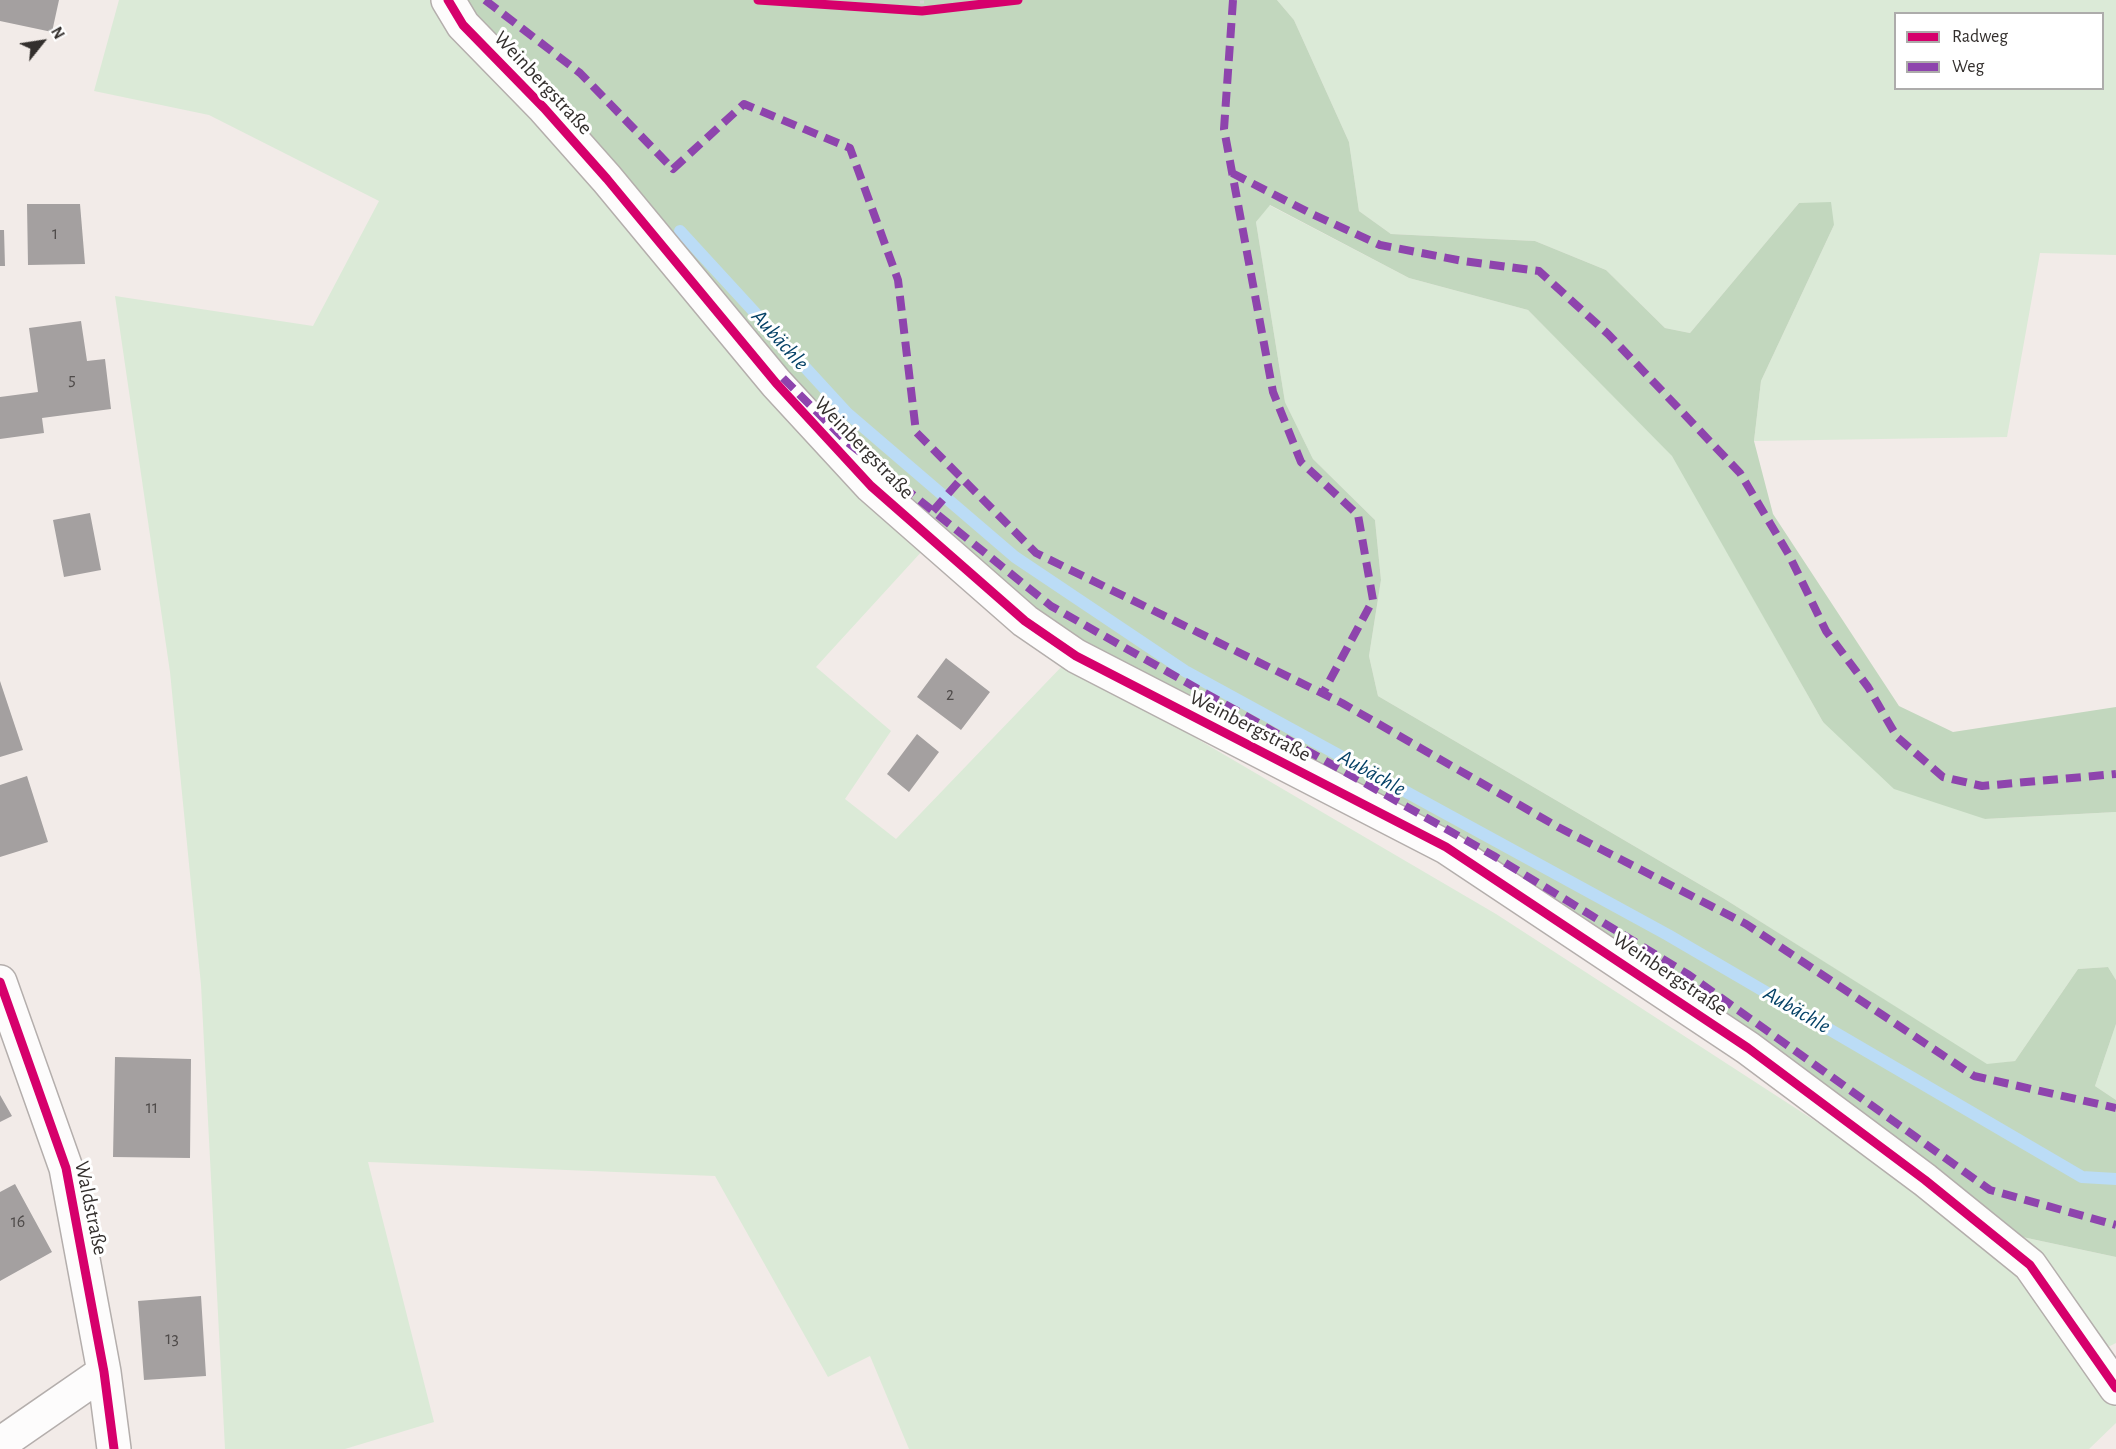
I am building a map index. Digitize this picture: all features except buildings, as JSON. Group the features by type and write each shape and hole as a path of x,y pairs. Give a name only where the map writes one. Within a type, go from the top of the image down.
{"street":[{"name":"Weinbergstraße","path":"450,4 464,25 607,179 777,383 871,486 1025,621 1076,656 1446,847 1748,1048 1924,1180 2030,1265 2116,1388"},
{"name":"Waldstraße","path":"0,982 66,1168 104,1372 114,1449"},
{"path":"0,1444 104,1372"}],"path":[{"path":"922,0 922,11"}],"green space":[{"path":"119,0 430,0 556,134 924,549 816,667 891,731 845,799 896,839 1066,662 1496,914 1840,1137 2011,1264 2056,1316 2116,1407 2116,1423 2089,1449 909,1449 870,1356 828,1377 715,1176 368,1162 434,1422 345,1449 225,1449 201,985 170,672 115,296 313,326 379,201 209,115 94,91"},
{"path":"455,0 1277,0 1294,20 1349,142 1359,211 1391,234 1535,241 1606,270 1665,328 1690,333 1799,203 1831,202 1834,225 1761,381 1754,441 1773,514 1899,706 1953,732 2116,707 2116,812 1985,819 1894,789 1823,722 1672,456 1528,310 1409,278 1270,205 1256,222 1285,402 1313,459 1375,520 1381,580 1369,656 1378,696 1723,898 1987,1064 2015,1061 2078,969 2108,967 2116,980 2116,1024 2095,1086 2116,1100 2116,1257 2013,1235 1854,1112 1082,642 939,535 783,393"},
{"path":"1277,0 2116,0 2116,255 2040,253 2007,437 1754,441 1761,381 1834,225 1799,203 1690,333 1665,328 1606,270 1535,241 1391,234 1359,211 1349,142 1294,20"},
{"path":"1269,205 1409,278 1528,310 1673,456 1823,722 1985,819 2116,812 2116,980 2108,967 2078,969 2015,1061 1987,1065 1723,898 1378,696 1369,656 1381,580 1375,520 1313,459 1285,402 1256,222"},
{"path":"2116,1024 2116,1100 2095,1086"},
{"path":"2013,1235 2116,1257 2116,1343 2108,1347"}],"waterway":[{"name":"Aubächle","path":"680,231 847,413 1015,557 1185,671 1668,935 2082,1177 2116,1179"}],"marked path":[{"path":"485,0 580,73 673,169 744,104 850,148 898,280 916,432 1036,553 1342,703 1558,827 1746,924 1974,1076 2116,1108"},
{"path":"1233,0 1224,129 1273,392 1301,462 1358,515 1373,600 1323,693"},
{"path":"1232,173 1312,214 1380,245 1463,261 1539,271 1608,334 1740,473 1789,555 1826,631 1868,687 1897,737 1943,777 1982,786 2116,774"},
{"path":"783,378 846,441 1051,606 1494,856 1689,975 1990,1190 2116,1225"},
{"path":"933,511 962,478"}],"cycle path":[{"path":"448,0 463,25 544,108 607,179 776,383 871,486 1025,621 1076,656 1446,847 1748,1048 1925,1180 2030,1265 2116,1388"},
{"path":"758,0 922,11 1018,0"},
{"path":"0,982 66,1168 104,1372 114,1449"}]}
